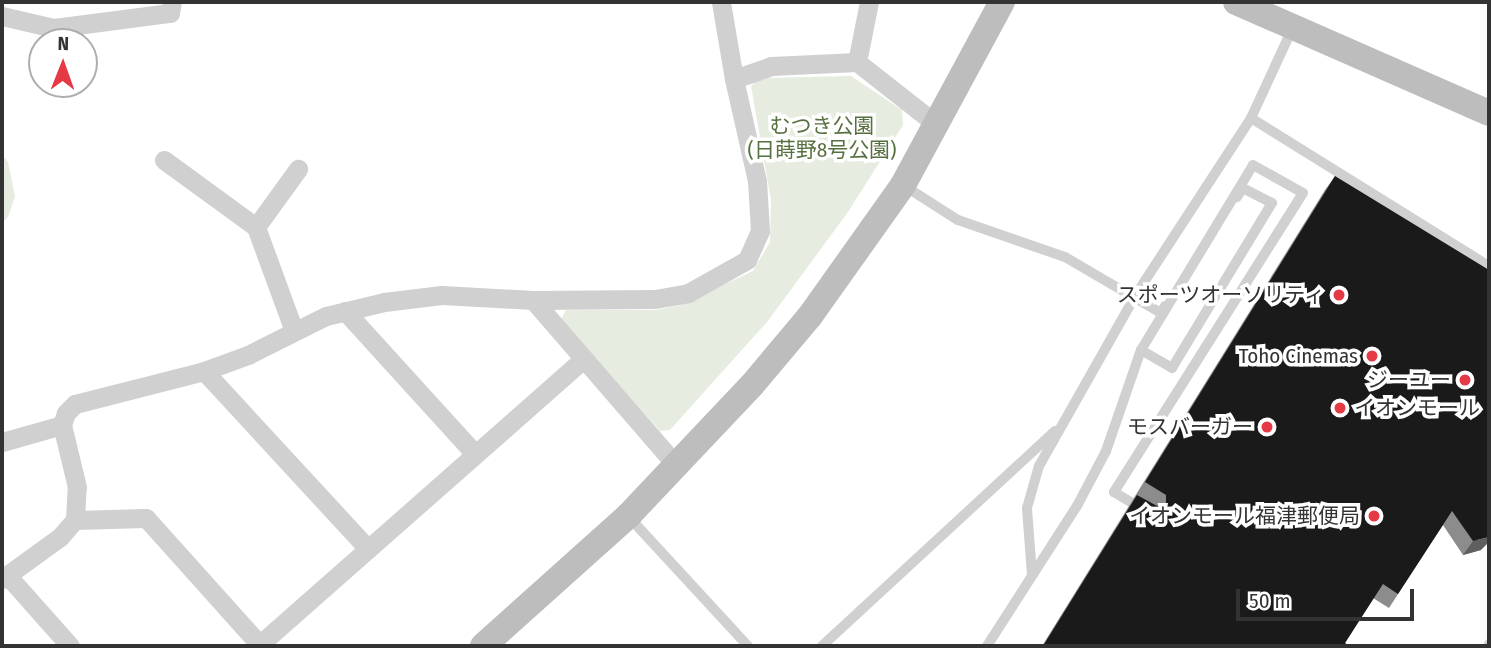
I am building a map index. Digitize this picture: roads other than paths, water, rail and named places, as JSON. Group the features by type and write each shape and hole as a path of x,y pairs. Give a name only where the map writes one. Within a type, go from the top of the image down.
{"street":[{"path":"2,16 54,28 170,13 172,2"},
{"path":"70,646 4,577 60,537 75,520 77,487 62,425 66,413 75,404 204,371 248,355 326,316 384,302 442,295 533,300 655,299 688,293 747,260 760,231 757,181 734,79 721,2"},
{"path":"857,62 869,2"},
{"path":"483,646 628,516 752,385 810,316 903,185 1002,2"},
{"path":"1236,2 1489,113"},
{"path":"734,79 771,66 857,62 937,125"},
{"path":"164,160 256,227 294,331"},
{"path":"256,227 298,169"},
{"path":"533,300 676,465"},
{"path":"345,312 475,454"},
{"path":"75,520 146,518 260,646 583,359"},
{"path":"204,371 368,549"},
{"path":"2,442 62,425"}],"lane":[{"path":"1032,575 1027,508 1039,466 1135,296 1251,118 1293,27"},
{"path":"1251,118 1489,266"},
{"path":"987,646 1077,506 1106,451 1141,350 1253,165 1303,193 1114,492 1150,513"},
{"path":"903,185 958,220 1065,257 1161,313 1243,188 1272,203 1172,368 1141,350"},
{"path":"822,646 1060,426"},
{"path":"628,516 748,646"}],"place":[{"name":"スポーツオーソリティ","path":"1339,295"},
{"name":"Toho Cinemas","path":"1372,356"},
{"name":"ジーユー","path":"1465,380"},
{"name":"イオンモール","path":"1340,408"},
{"name":"モスバーガー","path":"1267,427"},
{"name":"イオンモール福津郵便局","path":"1374,516"}],"park label":[{"name":"むつき公園 (日蒔野8号公園)","path":"822,138"}]}
